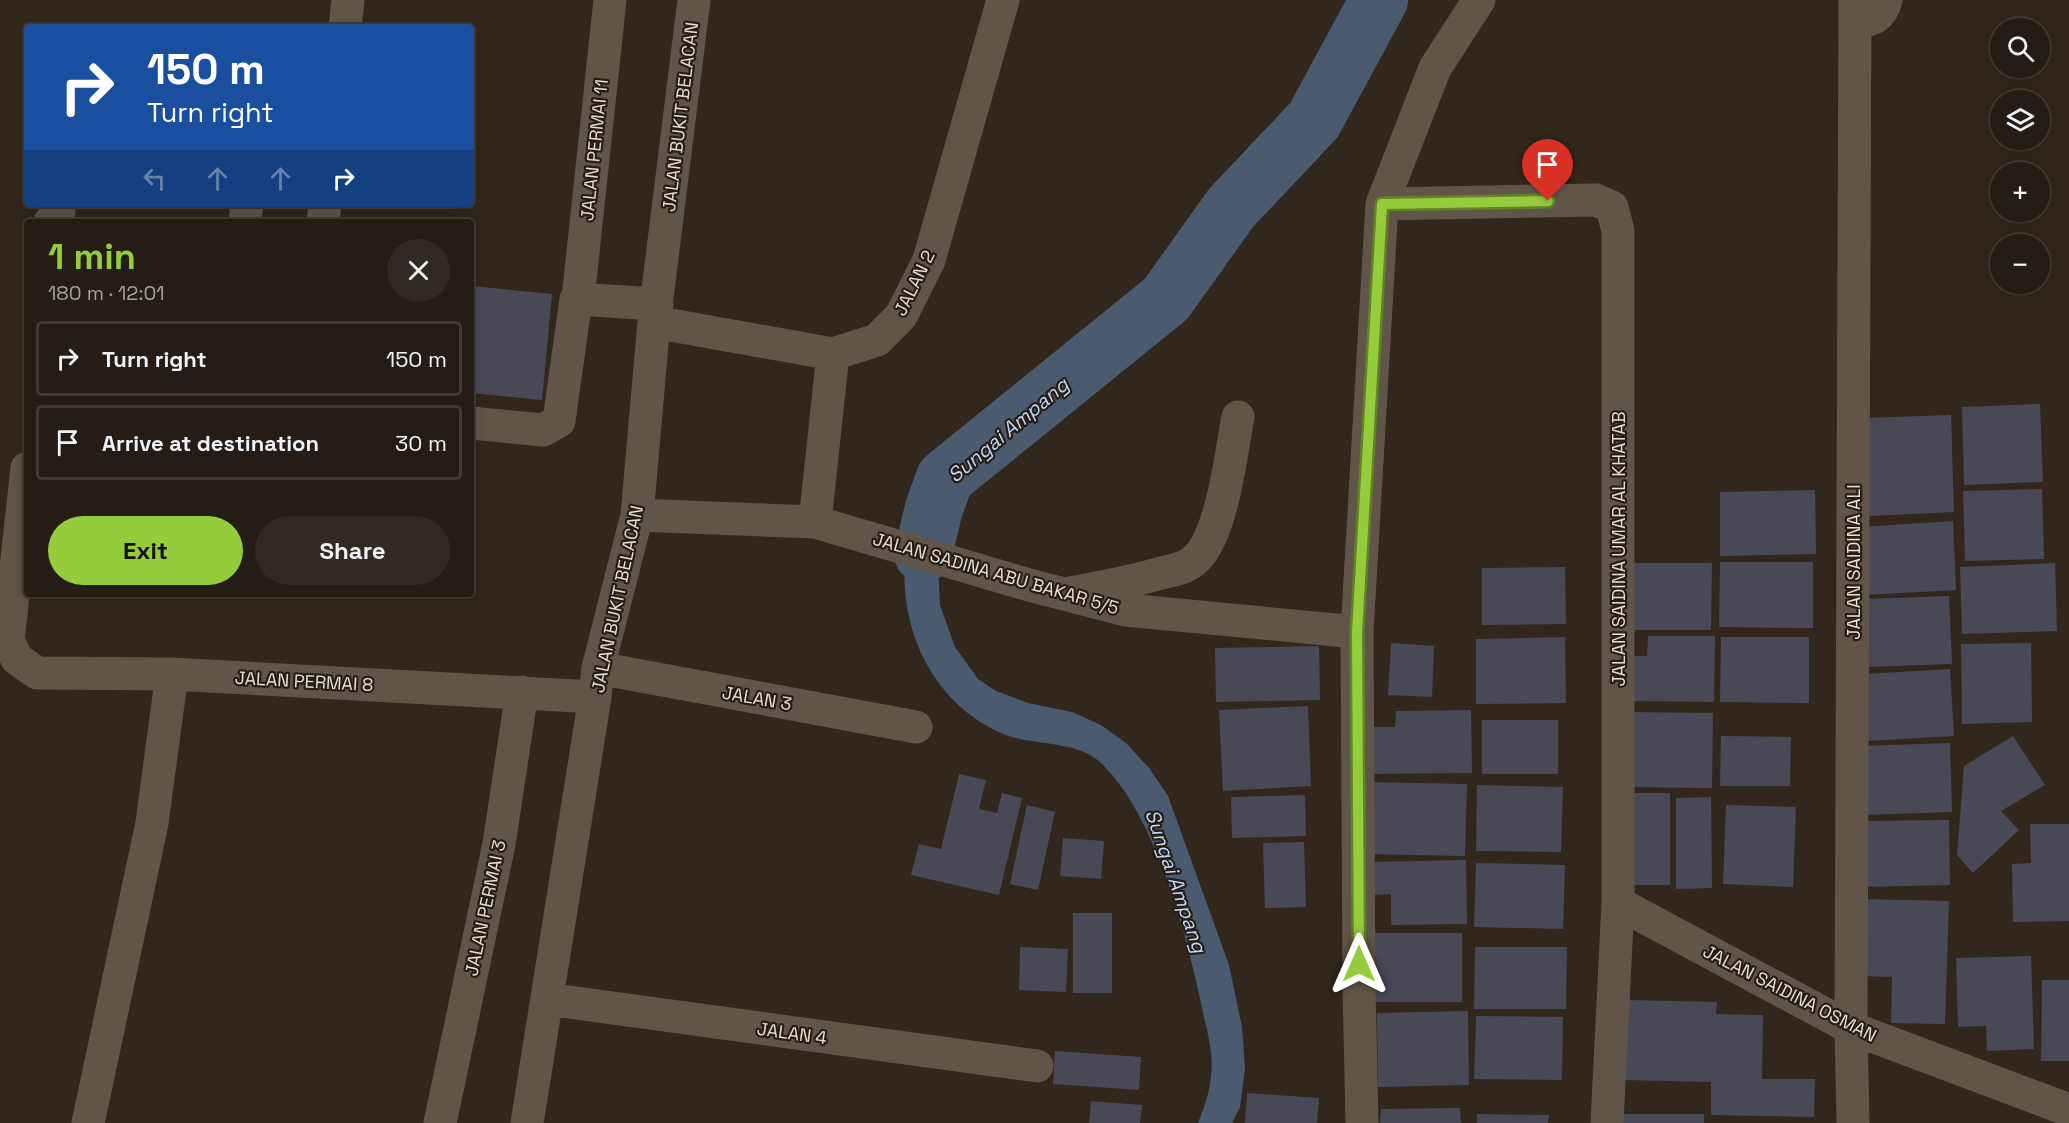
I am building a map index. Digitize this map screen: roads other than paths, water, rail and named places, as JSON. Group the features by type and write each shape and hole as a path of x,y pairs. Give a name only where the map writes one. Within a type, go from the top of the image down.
{"street":[{"path":"345,24 348,0"},
{"name":"JALAN PERMAI 11","path":"474,423 543,430 559,421 578,299 610,0"},
{"name":"JALAN BUKIT BELACAN","path":"528,1123 596,682 637,515 655,313 694,0"},
{"name":"JALAN 2","path":"578,299 655,313 832,354 877,340 901,316 929,260 1003,0"},
{"path":"1362,1123 1357,632 1382,204 1435,68 1479,0"},
{"path":"1856,11 1874,20 1879,16 1886,0"},
{"name":"JALAN SAIDINA ALI","path":"1853,1123 1851,1028 1856,11"},
{"name":"JALAN SAIDINA UMAR AL KHATAB","path":"1382,204 1596,201 1612,207 1618,231 1617,903 1607,1123"},
{"path":"815,522 832,354"},
{"path":"1064,594 1146,578 1182,568 1201,554 1217,522 1238,417"},
{"name":"JALAN PERMAI 8","path":"24,495 8,641 17,659 38,673 172,674 522,692 596,682"},
{"name":"JALAN SADINA ABU BAKAR 5/5","path":"637,515 815,522 1029,585 1126,610 1357,632"},
{"path":"88,1123 152,823 172,674"},
{"name":"JALAN 3","path":"596,682 916,727"},
{"name":"JALAN PERMAI 3","path":"440,1123 499,844 522,692"},
{"name":"JALAN SAIDINA OSMAN","path":"1617,903 1851,1028 2069,1110"},
{"name":"JALAN 4","path":"547,999 1037,1066"}],"water":[{"path":"935,473 956,484 942,534 938,563 940,605 955,647 978,679 996,691 1028,703 1072,712 1101,725 1126,743 1149,768 1168,796 1229,965 1242,1027 1245,1069 1240,1107 1232,1123 1198,1123 1208,1094 1212,1059 1197,982 1167,880 1138,814 1121,786 1101,763 1080,750 1006,735 971,716 944,689 923,657 910,621 905,583 907,545 917,508"}],"waterway":[{"name":"Sungai Ampang","path":"923,554 934,508 945,478 1166,299 1231,208 1314,120 1379,0"}]}
